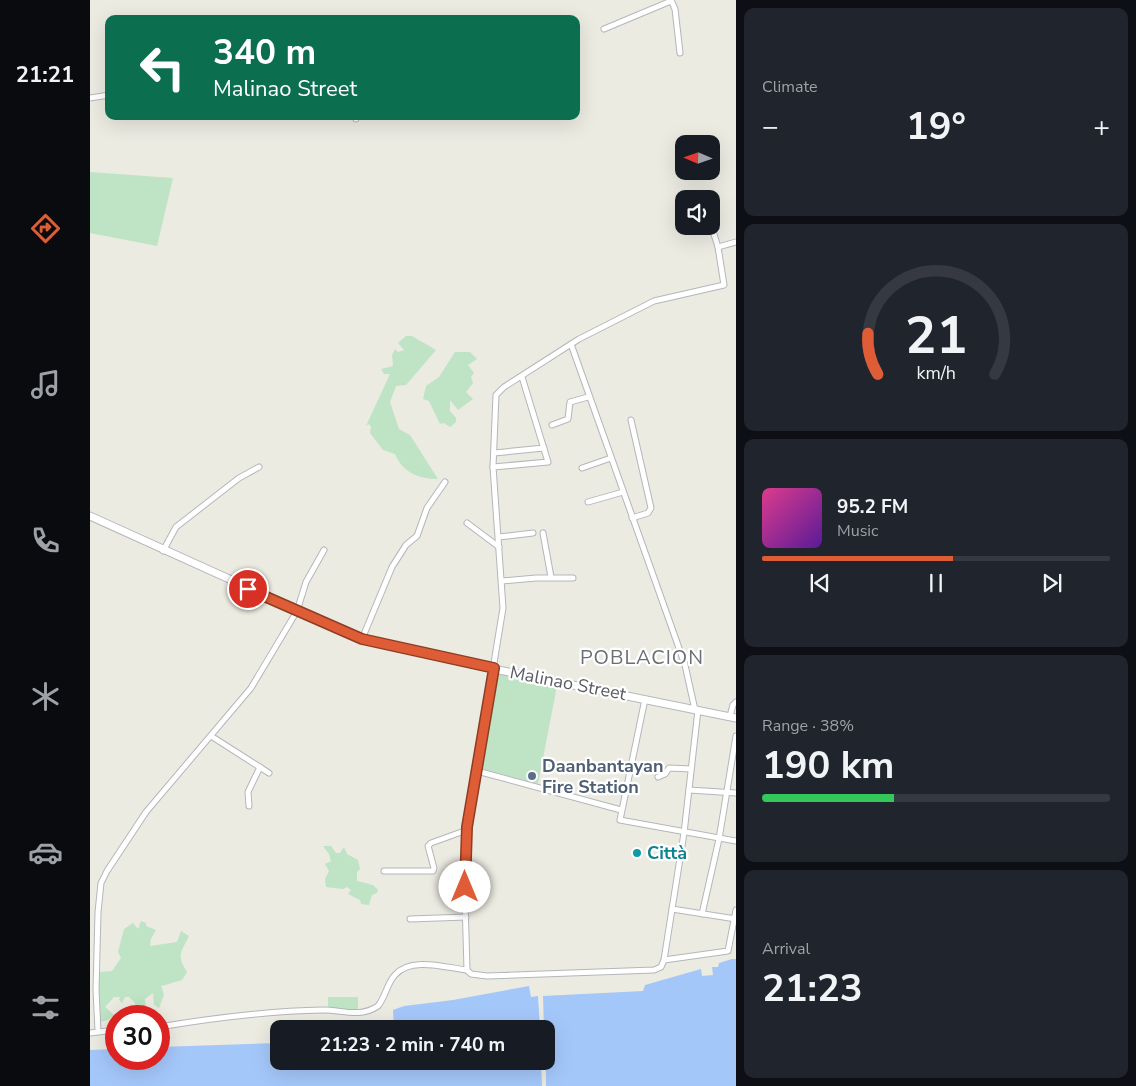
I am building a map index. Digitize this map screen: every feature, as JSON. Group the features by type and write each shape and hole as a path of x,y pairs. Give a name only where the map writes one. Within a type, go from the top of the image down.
{"main road":[{"name":"Malinao Street","path":"90,516 163,551 362,639 733,717"}],"street":[{"path":"604,29 671,1 675,9 680,53"},
{"path":"90,98 105,96"},
{"path":"467,970 467,830 503,608 493,466 498,392 571,344 654,301 724,285 714,235"},
{"path":"718,247 736,242"},
{"path":"170,1026 240,1015 324,1010 364,1012 378,1006 394,976 401,970 419,964 467,970 471,974 487,976 625,972 654,970 661,967 664,960 684,833 697,710 685,665 588,397 571,344"},
{"path":"493,466 546,464 548,462 522,376"},
{"path":"552,425 568,419 570,402 588,397"},
{"path":"631,420 651,508 648,513 632,518"},
{"path":"494,453 544,448"},
{"path":"582,468 611,458"},
{"path":"163,551 176,527 238,478 259,467"},
{"path":"362,639 392,567 406,545 417,536 427,508 446,482"},
{"path":"588,502 623,492"},
{"path":"467,523 499,547"},
{"path":"499,537 533,533"},
{"path":"543,533 551,577"},
{"path":"98,1031 96,982 98,912 101,883 117,853 146,812 251,688 297,611 306,582 324,550"},
{"path":"502,581 551,577 573,578"},
{"path":"645,699 620,820 736,841"},
{"path":"733,717 733,705 736,702"},
{"path":"211,736 270,772"},
{"path":"702,914 719,838 736,736"},
{"path":"250,806 248,792 260,767"},
{"path":"658,777 665,774 668,768 691,769"},
{"path":"477,771 621,810"},
{"path":"689,790 736,792"},
{"path":"384,870 432,871 434,868 428,846 430,843 467,830"},
{"path":"672,908 735,918"},
{"path":"664,960 728,951 736,910"},
{"path":"410,919 466,917"},
{"path":"90,1033 105,1031"}],"green space":[{"path":"90,172 173,178 157,246 90,233"},
{"path":"406,336 412,336 436,350 406,385 396,386 390,402 399,429 410,435 438,479 424,478 412,474 402,466 395,454 383,450 370,433 371,427 369,424 366,426 390,374 384,374 381,369 393,366 392,355 395,349 398,352 404,350 398,343"},
{"path":"455,352 470,352 477,359 468,365 474,373 471,377 473,383 466,392 473,399 458,410 450,400 450,411 456,418 456,422 450,427 444,423 440,424 429,401 423,399 426,386 439,377"},
{"path":"496,673 557,686 538,784 480,768"},
{"path":"323,846 331,846 336,853 340,853 344,847 347,854 358,860 360,869 357,872 357,881 373,885 378,890 377,893 372,895 369,905 361,904 360,900 348,894 351,890 347,887 343,889 326,887 325,879 329,871 325,864 331,861 329,854"},
{"path":"141,921 146,923 146,926 156,930 151,939 150,946 177,942 181,931 189,936 181,954 187,972 182,980 161,985 164,995 160,1005 154,1005 153,993 145,999 146,1005 135,1005 129,997 125,997 122,1003 119,1000 120,997 114,997 105,1005 105,1021 96,1023 99,972 112,971 121,958 118,952 124,929 133,923 138,929"},
{"path":"328,997 358,997 358,1012 328,1009"}],"water":[{"path":"736,959 736,1086 546,1086 546,1070 555,1070 555,1020 544,1020 543,996 643,991 645,985 701,969 702,976 713,975 712,967 718,967 719,963"},
{"path":"529,986 531,997 538,996 539,1020 394,1020 393,1010 404,1006 453,1000"},
{"path":"270,1043 270,1070 541,1070 542,1086 90,1086 90,1050 105,1049 105,1070 170,1070 170,1047"}],"place":[{"name":"Daanbantayan Fire Station","path":"532,776"},
{"name":"Città","path":"637,853"}],"district":[{"name":"POBLACION","path":"642,657"}],"route":[{"path":"248,589 362,639 494,668 467,827 465,887"}]}
